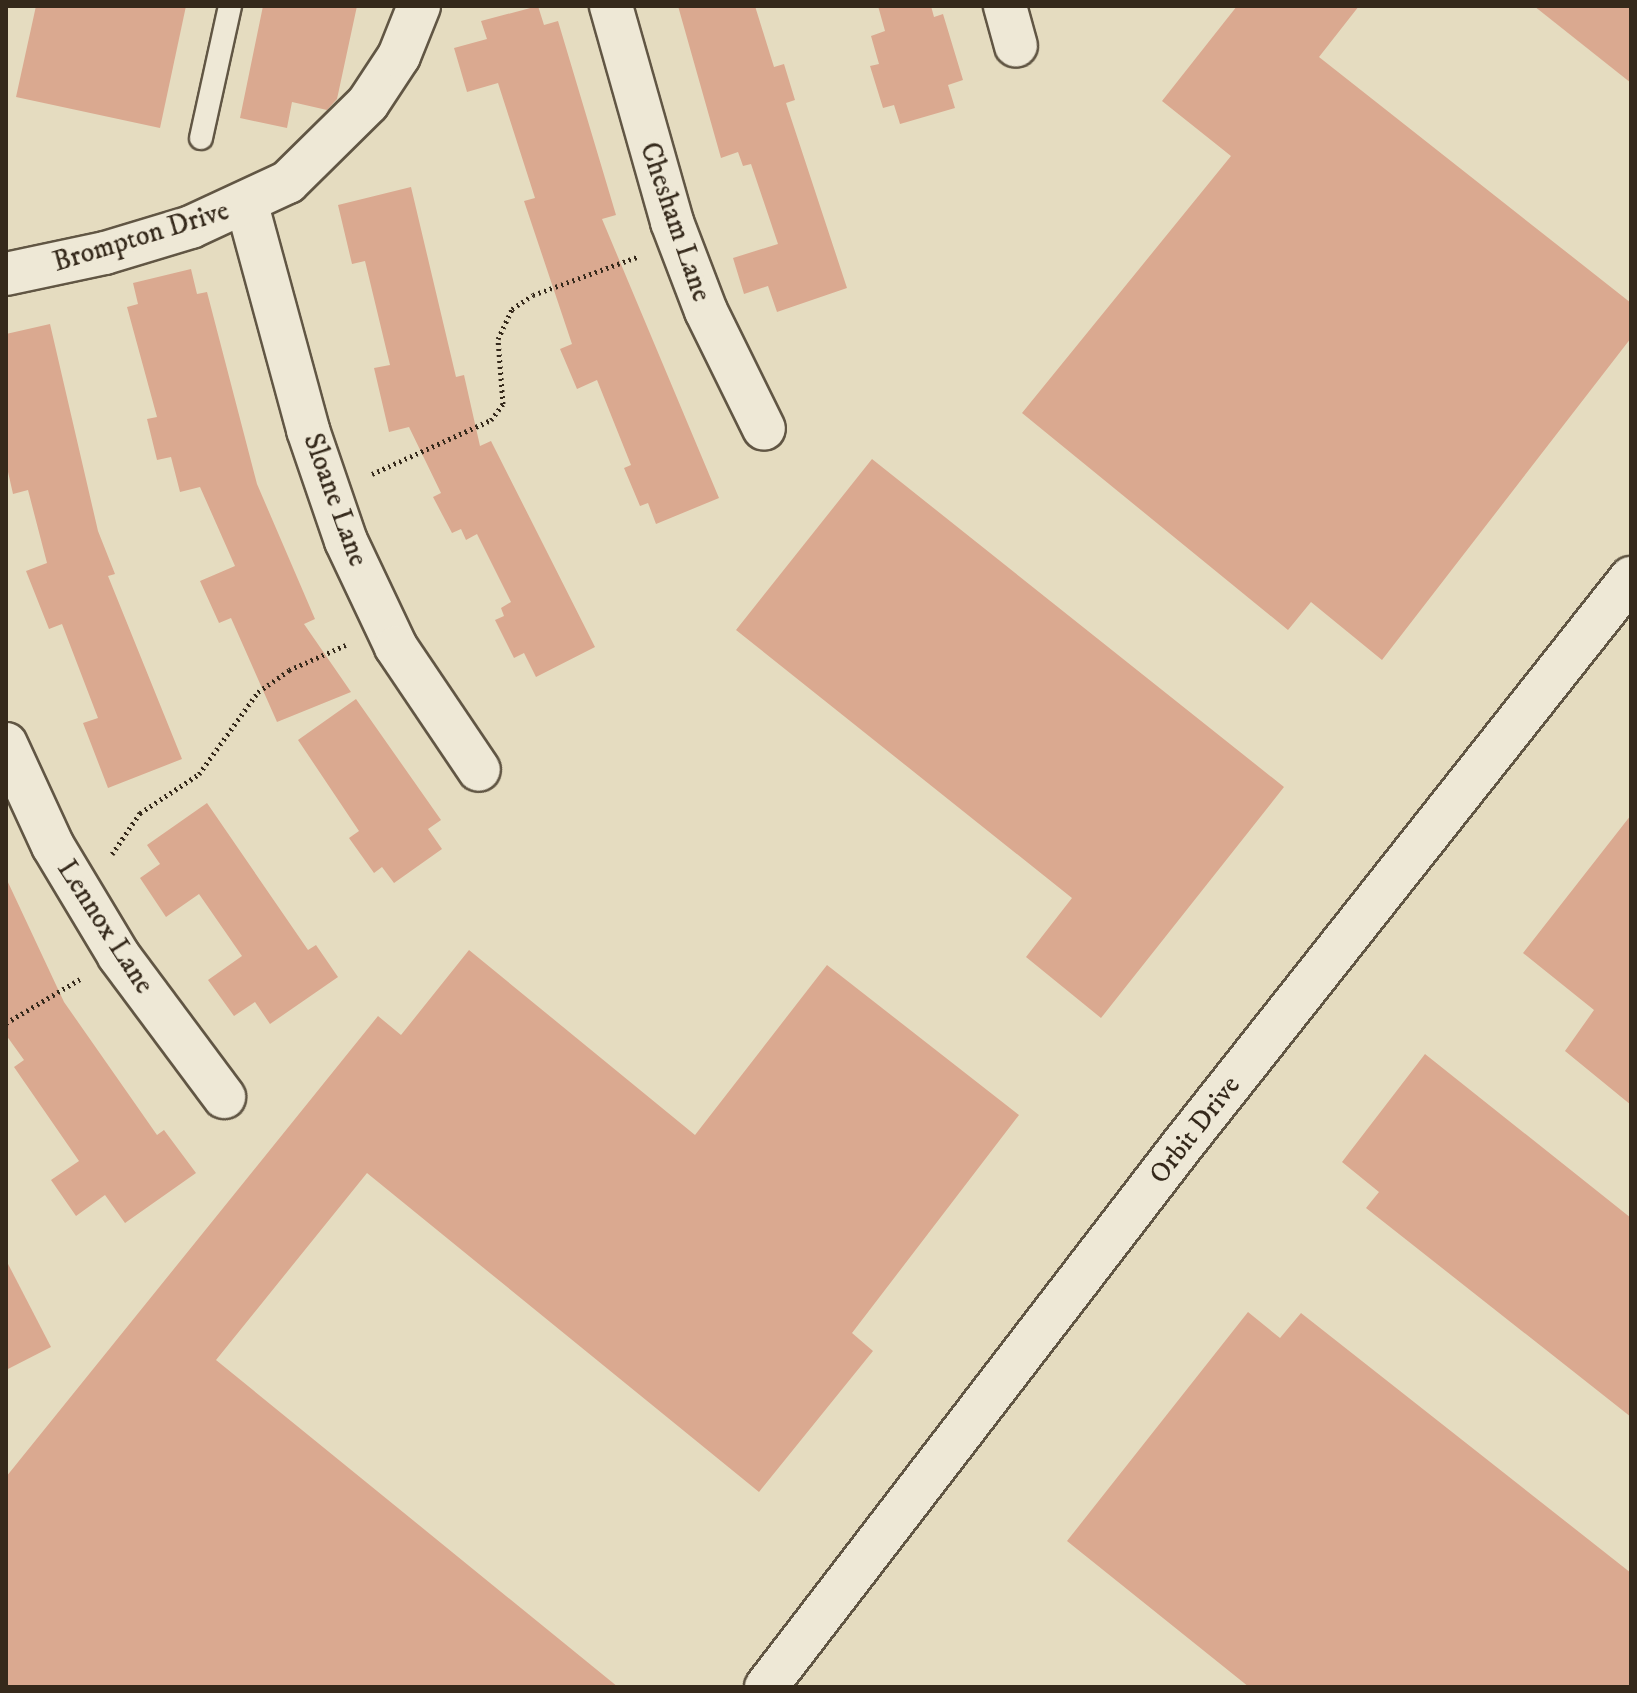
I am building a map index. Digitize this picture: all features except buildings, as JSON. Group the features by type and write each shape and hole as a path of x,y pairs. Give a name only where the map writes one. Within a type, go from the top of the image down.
{"street":[{"name":"Brompton Drive","path":"6,274 105,253 247,205 288,182 368,103 399,56 419,6"},
{"name":"Chesham Lane","path":"611,6 679,241 706,311 764,429"},
{"path":"1005,6 1016,46"},
{"name":"Sloane Lane","path":"247,205 346,541 387,627 479,770"},
{"name":"Orbit Drive","path":"766,1687 1180,1148 1631,578"},
{"name":"Lennox Lane","path":"6,744 74,881 119,956 224,1097"}],"lane":[{"path":"201,138 230,6"}],"path":[{"path":"330,493 491,420 503,404 498,339 512,309 533,295 679,241"},
{"path":"74,881 108,861 140,813 199,774 258,692 289,670 387,627"},
{"path":"6,1023 119,956"}]}
